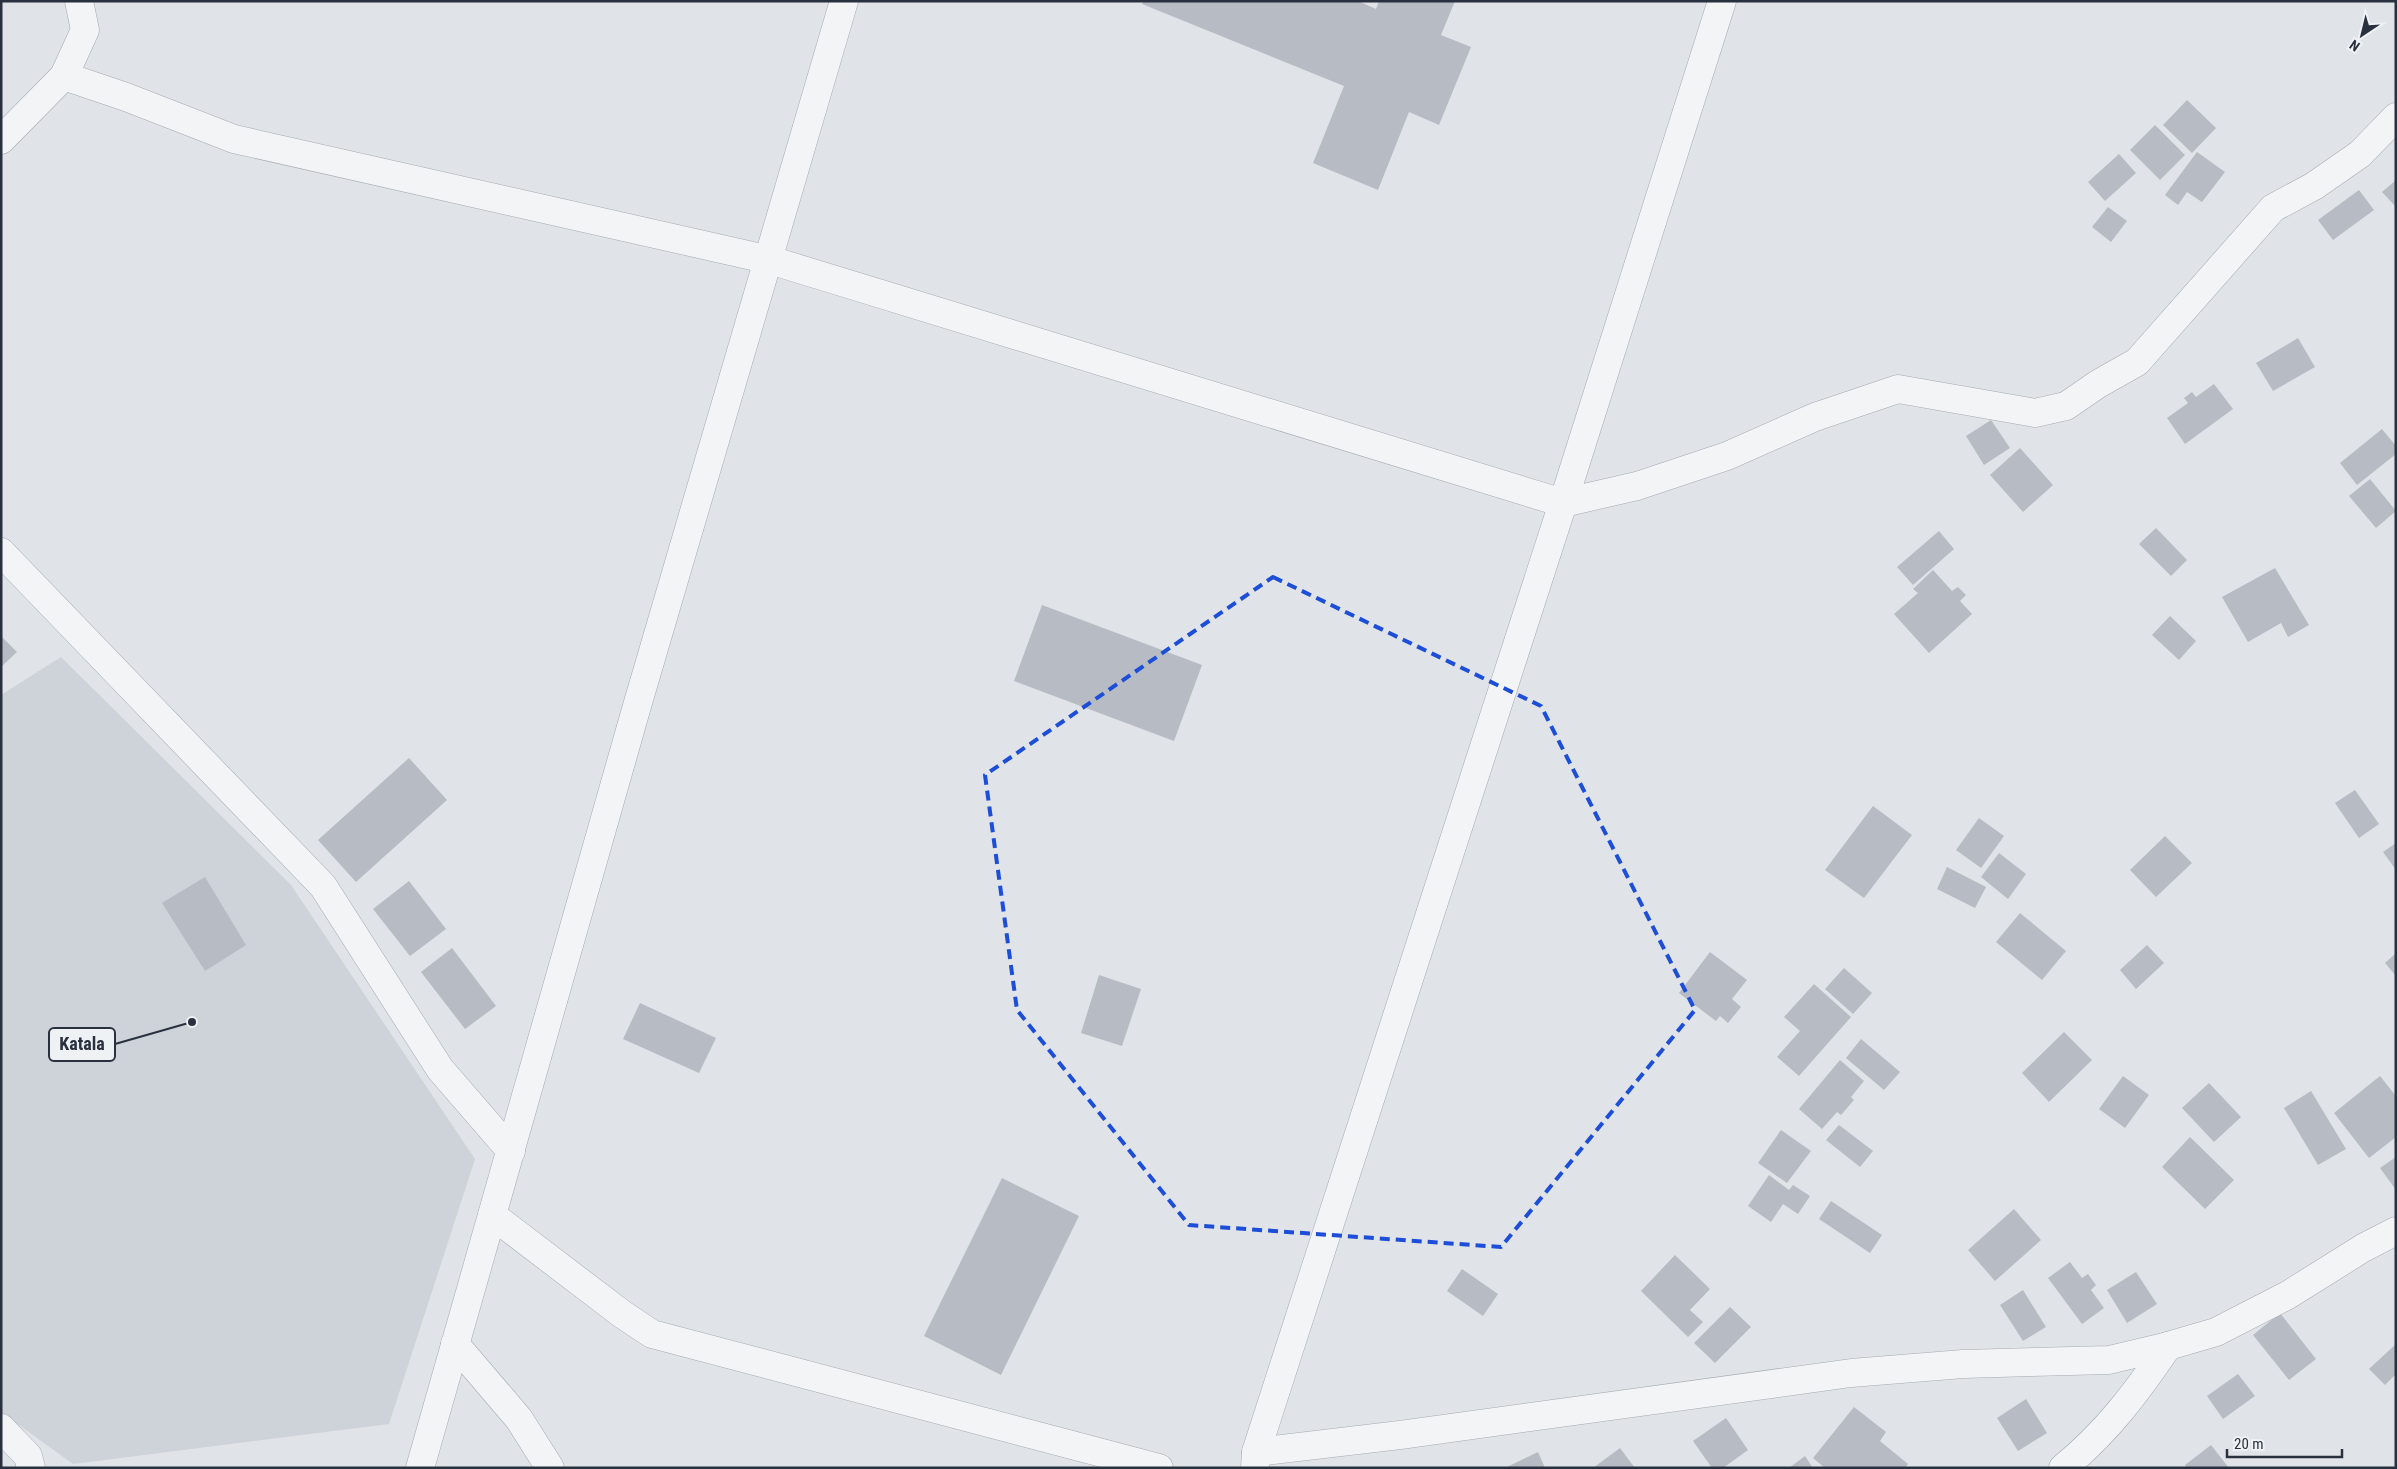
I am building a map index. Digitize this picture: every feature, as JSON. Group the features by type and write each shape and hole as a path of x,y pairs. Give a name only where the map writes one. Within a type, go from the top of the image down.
{"street":[{"path":"1,140 64,76 85,30 79,1"},
{"path":"420,1468 640,697 770,260 844,1"},
{"path":"1722,1 1563,503 1255,1460 1400,1435 1851,1373 1963,1364 2109,1360 2216,1332 2288,1295 2363,1248 2396,1231"},
{"path":"64,76 126,97 234,139 770,260 1563,503 1638,486 1727,456 1814,417 1898,389 2035,413 2066,406 2098,384 2137,362 2273,208 2314,186 2360,154 2396,117"},
{"path":"1,552 324,886 440,1069 511,1151"},
{"path":"492,1215 642,1329 652,1334 1159,1468"},
{"path":"455,1344 519,1419 550,1468"},
{"path":"2063,1468 2088,1448 2119,1414 2168,1346"},
{"path":"1,1428 28,1456 31,1468"}],"highlighted area":[{"path":"1273,577 1541,706 1695,1010 1501,1247 1189,1225 1017,1010 985,775"}],"shaded area":[{"path":"61,657 291,885 475,1159 389,1424 73,1464 1,1412 1,695"}],"building":[{"path":"1144,1 1358,1 1376,9 1379,1 1455,1 1441,35 1471,47 1439,125 1409,112 1378,190 1313,163 1344,86 1142,4"},
{"path":"2187,100 2216,128 2192,153 2163,125"},
{"path":"2155,125 2185,155 2160,180 2130,150"},
{"path":"2197,152 2225,172 2202,202 2187,192 2178,205 2165,195"},
{"path":"2119,154 2136,173 2105,201 2088,182"},
{"path":"2396,180 2396,207 2382,192"},
{"path":"2359,190 2374,210 2333,240 2318,220"},
{"path":"2108,207 2127,221 2111,242 2092,227"},
{"path":"2298,338 2315,367 2273,391 2256,363"},
{"path":"2214,384 2233,409 2185,444 2167,418 2188,403 2184,398 2192,392 2196,397"},
{"path":"1991,420 2010,448 1984,465 1966,436"},
{"path":"2382,429 2396,446 2396,454 2357,485 2340,463"},
{"path":"2020,448 2053,485 2023,512 1990,475"},
{"path":"2370,479 2396,511 2376,528 2349,496"},
{"path":"2156,528 2187,560 2171,576 2139,544"},
{"path":"1939,531 1954,549 1913,585 1897,567"},
{"path":"2275,568 2309,625 2288,637 2281,623 2248,642 2222,597"},
{"path":"1933,570 1952,591 1958,587 1966,595 1960,601 1972,614 1929,653 1894,614 1918,593 1913,589"},
{"path":"1042,605 1202,665 1174,741 1014,681"},
{"path":"2170,616 2196,641 2179,660 2152,635"},
{"path":"1,636 17,652 1,667"},
{"path":"409,758 447,800 356,882 318,840"},
{"path":"2355,790 2379,824 2359,838 2335,803"},
{"path":"1873,806 1912,835 1864,898 1825,870"},
{"path":"1979,818 2004,836 1981,868 1956,850"},
{"path":"2165,836 2192,863 2156,897 2130,870"},
{"path":"2396,843 2396,870 2383,852"},
{"path":"1999,853 2026,874 2008,899 1981,877"},
{"path":"1947,867 1986,887 1975,908 1937,889"},
{"path":"205,877 246,945 205,971 162,903"},
{"path":"409,881 446,929 410,956 373,909"},
{"path":"2020,913 2066,951 2042,980 1996,942"},
{"path":"2147,945 2164,963 2136,989 2120,970"},
{"path":"452,948 496,1006 465,1029 421,972"},
{"path":"1710,952 1747,980 1732,999 1741,1007 1728,1023 1720,1016 1716,1021 1679,993"},
{"path":"2396,953 2396,976 2385,963"},
{"path":"1844,968 1872,993 1853,1014 1825,989"},
{"path":"1099,975 1141,989 1122,1046 1081,1033"},
{"path":"1814,984 1851,1017 1799,1076 1777,1057 1800,1031 1784,1017"},
{"path":"640,1003 716,1038 699,1073 623,1039"},
{"path":"2064,1032 2092,1060 2049,1102 2022,1073"},
{"path":"1861,1039 1900,1072 1884,1090 1846,1058"},
{"path":"1840,1060 1864,1081 1851,1097 1854,1100 1841,1115 1837,1112 1822,1129 1799,1109"},
{"path":"2123,1076 2149,1095 2125,1128 2099,1109"},
{"path":"2380,1076 2396,1096 2396,1137 2369,1158 2334,1113"},
{"path":"2209,1083 2241,1117 2214,1142 2182,1108"},
{"path":"2311,1091 2346,1149 2318,1165 2284,1108"},
{"path":"1839,1125 1873,1151 1860,1167 1826,1140"},
{"path":"1781,1130 1811,1151 1787,1183 1758,1163"},
{"path":"2190,1137 2234,1180 2205,1209 2162,1167"},
{"path":"2396,1157 2396,1190 2380,1168"},
{"path":"1769,1175 1789,1190 1793,1185 1810,1196 1798,1214 1783,1204 1771,1222 1748,1206"},
{"path":"1002,1178 1079,1216 1001,1375 924,1336"},
{"path":"1831,1201 1882,1235 1870,1253 1819,1219"},
{"path":"2014,1209 2041,1240 1995,1281 1968,1250"},
{"path":"1675,1255 1710,1289 1690,1310 1703,1322 1688,1337 1641,1291"},
{"path":"2070,1262 2082,1278 2088,1274 2096,1285 2091,1290 2104,1308 2082,1324 2048,1278"},
{"path":"1462,1269 1498,1294 1483,1316 1447,1291"},
{"path":"2136,1272 2157,1304 2127,1323 2107,1290"},
{"path":"2023,1290 2046,1327 2023,1341 2000,1305"},
{"path":"1730,1307 1751,1327 1715,1363 1694,1343"},
{"path":"2280,1313 2316,1359 2289,1380 2253,1335"},
{"path":"2396,1344 2396,1374 2385,1385 2369,1369"},
{"path":"2238,1374 2255,1396 2223,1419 2207,1396"},
{"path":"2026,1399 2047,1433 2018,1451 1997,1418"},
{"path":"1854,1407 1886,1432 1880,1441 1908,1464 1905,1468 1825,1468 1813,1458"},
{"path":"1726,1418 1748,1450 1723,1468 1712,1468 1693,1441"},
{"path":"2211,1445 2229,1468 2187,1468 2185,1465"},
{"path":"1620,1448 1635,1468 1593,1468"},
{"path":"1538,1452 1545,1468 1505,1468"},
{"path":"1805,1456 1813,1468 1789,1468"}],"place":[{"name":"Katala","path":"192,1022"}]}
